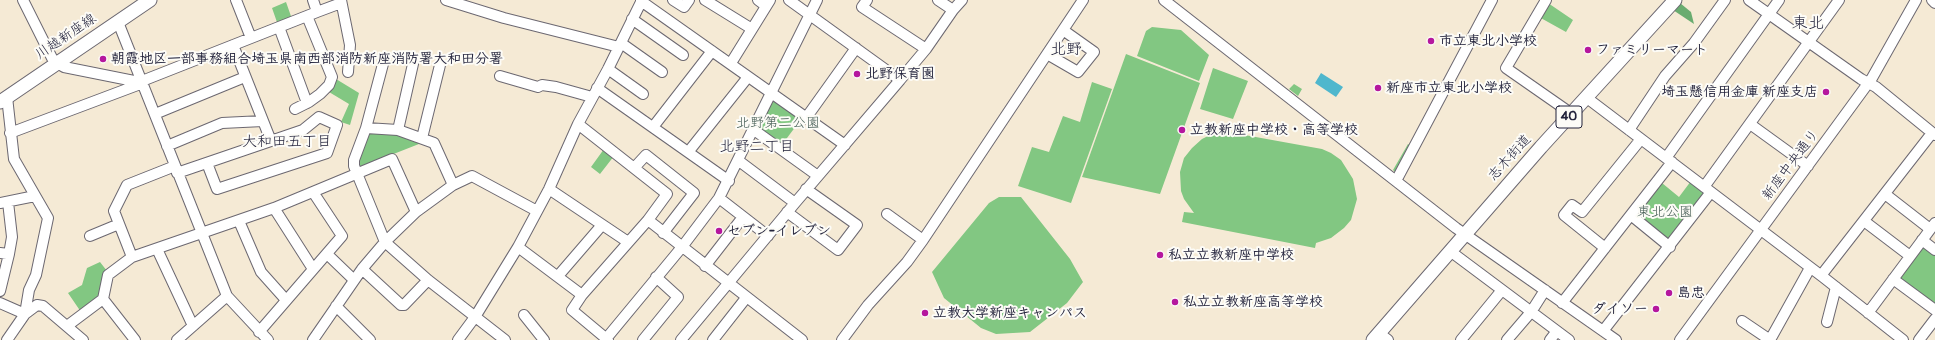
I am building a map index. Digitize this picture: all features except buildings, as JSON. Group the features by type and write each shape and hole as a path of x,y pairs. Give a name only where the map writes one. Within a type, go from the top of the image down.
{"main road":[{"name":"川越新座線","path":"3,99 150,0"},
{"name":"志木街道","path":"1380,338 1464,234 1675,0"}],"street":[{"path":"24,0 52,58 57,63 64,67 142,82"},
{"path":"236,0 251,38"},
{"path":"313,0 317,12"},
{"path":"446,0 504,18 620,45 662,72"},
{"path":"673,0 684,7 689,0"},
{"path":"705,0 752,29"},
{"path":"789,0 900,80"},
{"path":"578,124 667,194 648,220 582,295 572,310 606,340 682,247 719,198 739,161 817,0"},
{"path":"867,0 862,7 926,49"},
{"path":"938,0 953,10"},
{"path":"681,340 795,202 926,49 953,10 962,0"},
{"path":"1164,0 1464,234 1616,340"},
{"path":"1396,181 1492,0"},
{"path":"1546,0 1506,68 1572,114"},
{"path":"1629,130 1665,76 1694,43 1725,0"},
{"path":"1749,0 1868,83 1876,87 1934,134 1823,273 1823,277"},
{"path":"1562,303 1632,216 1779,0"},
{"path":"1603,331 1670,246 1750,124 1839,0"},
{"name":"新座中央通り","path":"1680,340 1868,83 1890,49 1916,0"},
{"path":"1932,0 1935,3"},
{"path":"458,340 475,317 518,246 549,190 578,124 608,69 641,1 845,145"},
{"path":"10,132 142,82 341,2 350,45 348,72"},
{"path":"730,63 752,29 765,2"},
{"path":"842,340 868,305 902,268 923,240 1063,30 1078,2"},
{"path":"295,109 320,94 329,85 332,76 307,16"},
{"path":"632,19 683,55"},
{"path":"118,22 200,233 227,296 268,340"},
{"path":"279,27 307,103"},
{"path":"1047,54 1078,72 1094,52 1063,30"},
{"path":"233,45 271,141"},
{"path":"806,118 856,48"},
{"path":"653,126 712,51"},
{"path":"383,64 366,128 354,160 356,173 385,242 428,280 505,340"},
{"path":"398,130 408,95 413,64"},
{"path":"422,138 440,65"},
{"path":"608,69 643,94"},
{"path":"500,76 538,87 542,85 595,92 653,126 729,181"},
{"path":"155,114 245,77"},
{"path":"689,151 748,77"},
{"path":"1587,98 1823,277 1903,340"},
{"path":"3,99 14,159 48,218 36,275 29,290 26,314"},
{"path":"132,258 114,211 127,185 176,169 207,163 303,130 319,117 338,125 327,153 217,189 207,163"},
{"path":"167,146 222,123 263,121"},
{"path":"1750,124 1808,166"},
{"path":"366,128 398,130 434,143 452,185"},
{"path":"754,130 818,176"},
{"path":"1605,248 1564,215 1572,205 1582,212 1641,139"},
{"path":"634,168 646,155 694,193 663,233"},
{"path":"68,326 103,299 108,275 132,258 274,208 392,159 416,212"},
{"path":"739,161 795,202"},
{"path":"318,338 336,306 354,280 385,242 416,212 452,185 472,176 537,211"},
{"path":"549,190 628,242"},
{"path":"787,212 838,250 857,225 806,190"},
{"path":"259,332 340,239 341,234 313,192"},
{"path":"1868,313 1933,226 1885,194"},
{"path":"0,291 4,253 12,237 4,202 35,196"},
{"path":"719,198 768,236"},
{"path":"274,208 313,269"},
{"path":"887,214 923,240"},
{"path":"1632,216 1670,246"},
{"path":"705,266 743,217"},
{"path":"648,220 799,339"},
{"path":"239,221 261,272 286,300"},
{"path":"1864,221 1910,256"},
{"path":"90,236 119,224"},
{"path":"558,276 602,225"},
{"path":"1922,240 1935,250"},
{"path":"518,246 582,295"},
{"path":"156,249 193,326"},
{"path":"1450,251 1569,340"},
{"path":"327,254 354,280"},
{"path":"1742,321 1770,340 1810,268"},
{"path":"362,269 401,305 404,305 428,280"},
{"path":"643,340 678,297 656,277"},
{"path":"1893,279 1935,310"},
{"path":"1827,322 1836,287"},
{"path":"1461,340 1502,290"},
{"path":"1507,340 1531,312 1545,290"},
{"path":"177,340 227,296"},
{"path":"713,340 746,298"},
{"path":"103,299 135,340"},
{"path":"0,303 26,314"},
{"path":"10,339 26,314 37,305 42,306 68,326 83,340"},
{"path":"336,306 370,340"},
{"path":"524,315 544,340"},
{"path":"1919,340 1935,319"},
{"path":"1550,340 1557,331"}],"green space":[{"path":"286,2 292,19 278,25 272,8"},
{"path":"1548,3 1573,20 1566,32 1539,17"},
{"path":"1680,3 1691,12 1694,24 1673,10"},
{"path":"1152,27 1181,30 1209,55 1199,81 1137,56 1146,31"},
{"path":"1126,54 1200,83 1160,194 1082,177"},
{"path":"1213,68 1248,81 1233,119 1200,109"},
{"path":"336,79 359,93 350,125 341,122 349,104 329,92"},
{"path":"1092,82 1112,89 1071,203 1018,186 1032,147 1049,152 1063,116 1080,122"},
{"path":"1294,84 1302,89 1298,96 1289,89"},
{"name":"北野第二公園","path":"773,97 802,118 781,146 757,129"},
{"path":"386,131 424,142 358,168 357,161 368,132"},
{"path":"1228,132 1322,149 1341,160 1353,179 1357,199 1351,220 1344,228 1331,238 1316,243 1315,248 1182,222 1184,212 1194,213 1184,199 1181,191 1180,172 1184,158 1202,139 1212,134"},
{"path":"1408,144 1411,146 1396,173 1393,170"},
{"path":"604,149 614,156 600,174 591,167"},
{"name":"東北公園","path":"1691,181 1705,192 1669,243 1637,214 1662,183 1679,197"},
{"path":"999,197 1021,197 1070,259 1083,282 1067,303 1030,332 996,334 981,328 944,298 932,272 989,203"},
{"path":"1922,240 1935,250 1935,308 1893,279"},
{"path":"100,262 107,271 100,296 81,312 68,293 82,285 87,268"}],"water":[{"path":"1321,73 1343,87 1336,97 1315,83"}],"place":[{"name":"市立東北小学校","path":"1431,41"},
{"name":"ファミリーマート","path":"1588,50"},
{"name":"朝霞地区一部事務組合埼玉県南西部消防新座消防署大和田分署","path":"103,59"},
{"name":"北野保育園","path":"857,74"},
{"name":"新座市立東北小学校","path":"1378,88"},
{"name":"埼玉懸信用金庫 新座支店","path":"1826,92"},
{"name":"立教新座中学校・高等学校","path":"1182,130"},
{"name":"セブン-イレブン","path":"719,231"},
{"name":"私立立教新座中学校","path":"1160,255"},
{"name":"島忠","path":"1669,293"},
{"name":"私立立教新座高等学校","path":"1175,302"},
{"name":"ダイソー","path":"1656,309"},
{"name":"立教大学新座キャンパス","path":"925,313"}],"district":[{"name":"東北","path":"1808,24"},
{"name":"北野","path":"1066,50"},
{"name":"大和田五丁目","path":"287,142"},
{"name":"北野二丁目","path":"757,147"}]}
